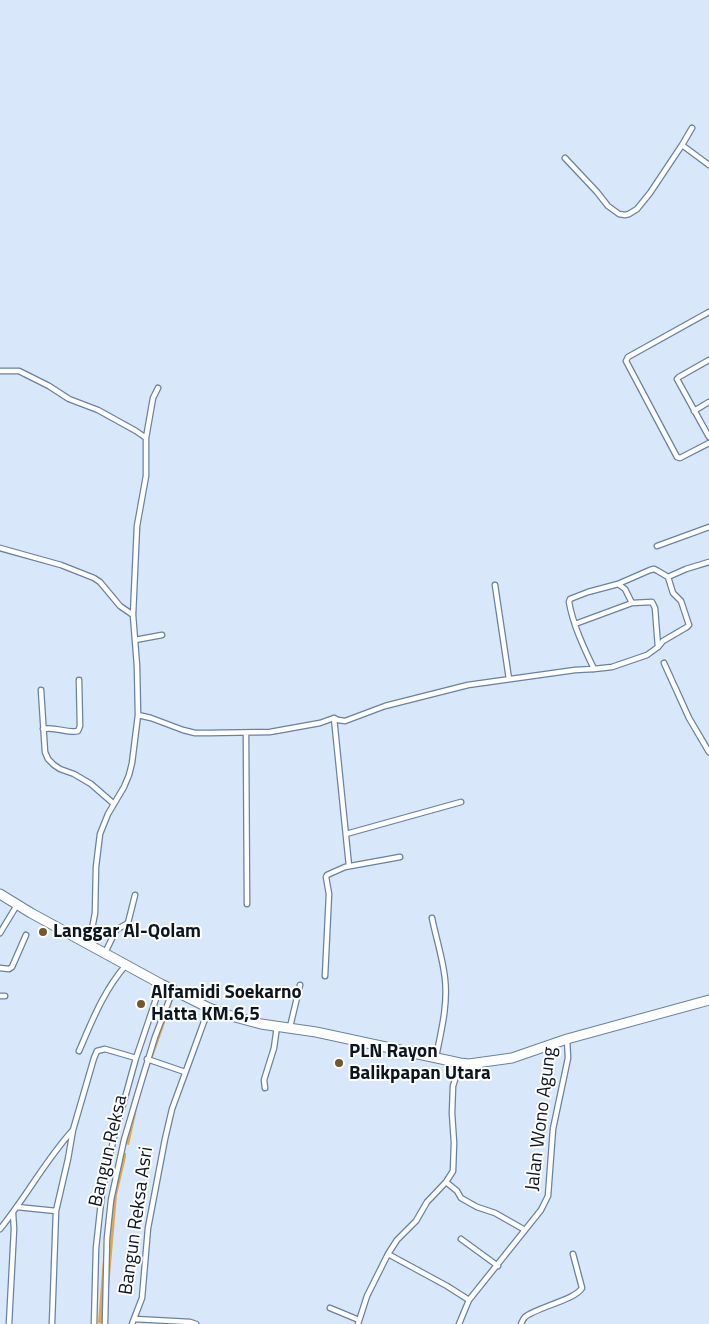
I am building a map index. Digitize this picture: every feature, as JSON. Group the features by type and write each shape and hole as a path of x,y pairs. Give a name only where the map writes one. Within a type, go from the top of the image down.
{"highway":[{"path":"0,894 104,954 209,1008 260,1024 316,1032 460,1063 469,1064 512,1058 567,1040 709,1000"}],"street":[{"path":"566,158 608,206 618,214 625,215 637,209 655,186 692,128"},
{"path":"682,145 709,165"},
{"path":"709,312 626,359 678,457 680,458 709,443"},
{"path":"709,360 678,377 709,437"},
{"path":"0,371 19,371 49,386 69,399 98,410 146,438"},
{"path":"87,943 95,913 98,844 103,825 129,775 138,715 133,615 137,526 146,476 146,438 153,398 158,388"},
{"path":"694,411 709,402"},
{"path":"658,546 709,527"},
{"path":"0,548 94,578 100,582 120,606 133,615"},
{"path":"668,577 709,562"},
{"path":"138,715 195,733 270,732 320,723 334,718 345,721 385,706 468,685 575,670 594,669 612,667 647,655 663,641 689,625 681,600 673,593 668,577 654,569 618,584 588,592 570,600 570,610 594,669"},
{"path":"618,584 625,589 632,603"},
{"path":"495,585 509,679"},
{"path":"575,624 632,603 652,602 654,604 658,647"},
{"path":"135,640 162,635"},
{"path":"664,663 690,718 709,752"},
{"path":"43,729 52,728 78,732 80,726 79,680"},
{"path":"41,690 45,752 48,759 60,769 74,774 91,784 114,804"},
{"path":"334,718 349,866"},
{"path":"246,733 247,904"},
{"path":"346,834 461,802"},
{"path":"325,976 329,894 326,877 349,866 400,857"},
{"path":"104,954 116,930 128,923 135,895"},
{"path":"0,933 17,905"},
{"path":"432,918 446,989 436,1057"},
{"path":"0,968 9,969 12,967 26,936"},
{"path":"79,1050 104,996 126,965"},
{"name":"Bangun Reksa Asri","path":"94,1324 96,1248 102,1193 112,1143 136,1058 161,984"},
{"path":"290,1027 300,985"},
{"name":"Bangun Reksa","path":"105,1324 107,1238 111,1200 123,1146 147,1059 173,990"},
{"name":"Bangun Reksa Asri","path":"134,1322 142,1298 145,1281 148,1228 161,1154 172,1109 209,1008"},
{"path":"265,1088 264,1080 274,1048 277,1026"},
{"name":"Jalan Wono Agung","path":"459,1324 469,1300 541,1210 548,1196 553,1129 568,1058 567,1040"},
{"path":"52,1324 56,1211 73,1130 94,1058 97,1051 105,1049 136,1058"},
{"path":"147,1059 185,1072"},
{"path":"330,1308 359,1322 367,1296 388,1254 397,1240 416,1221 427,1202 446,1182 452,1171 454,1167 453,1086 460,1063"},
{"path":"0,1229 58,1147 73,1130"},
{"name":"Bangun Reksa Asri","path":"112,1143 123,1146"},
{"path":"446,1182 458,1191 461,1198 525,1230"},
{"path":"17,1207 56,1211"},
{"path":"9,1324 14,1229 13,1212"},
{"path":"461,1239 498,1266"},
{"path":"388,1254 469,1300"},
{"path":"521,1324 524,1318 579,1292 582,1288 573,1254"},
{"path":"134,1322 190,1322 196,1324"}],"shaded area":[{"path":"166,1000 172,1003 141,1091 129,1145 121,1143 147,1053"},
{"path":"120,1153 126,1153 126,1157 117,1195 105,1324 98,1323 103,1259"}],"place":[{"name":"Langgar Al-Qolam","path":"43,932"},
{"name":"Alfamidi Soekarno Hatta KM.6,5","path":"141,1004"},
{"name":"PLN Rayon Balikpapan Utara","path":"339,1063"}]}
